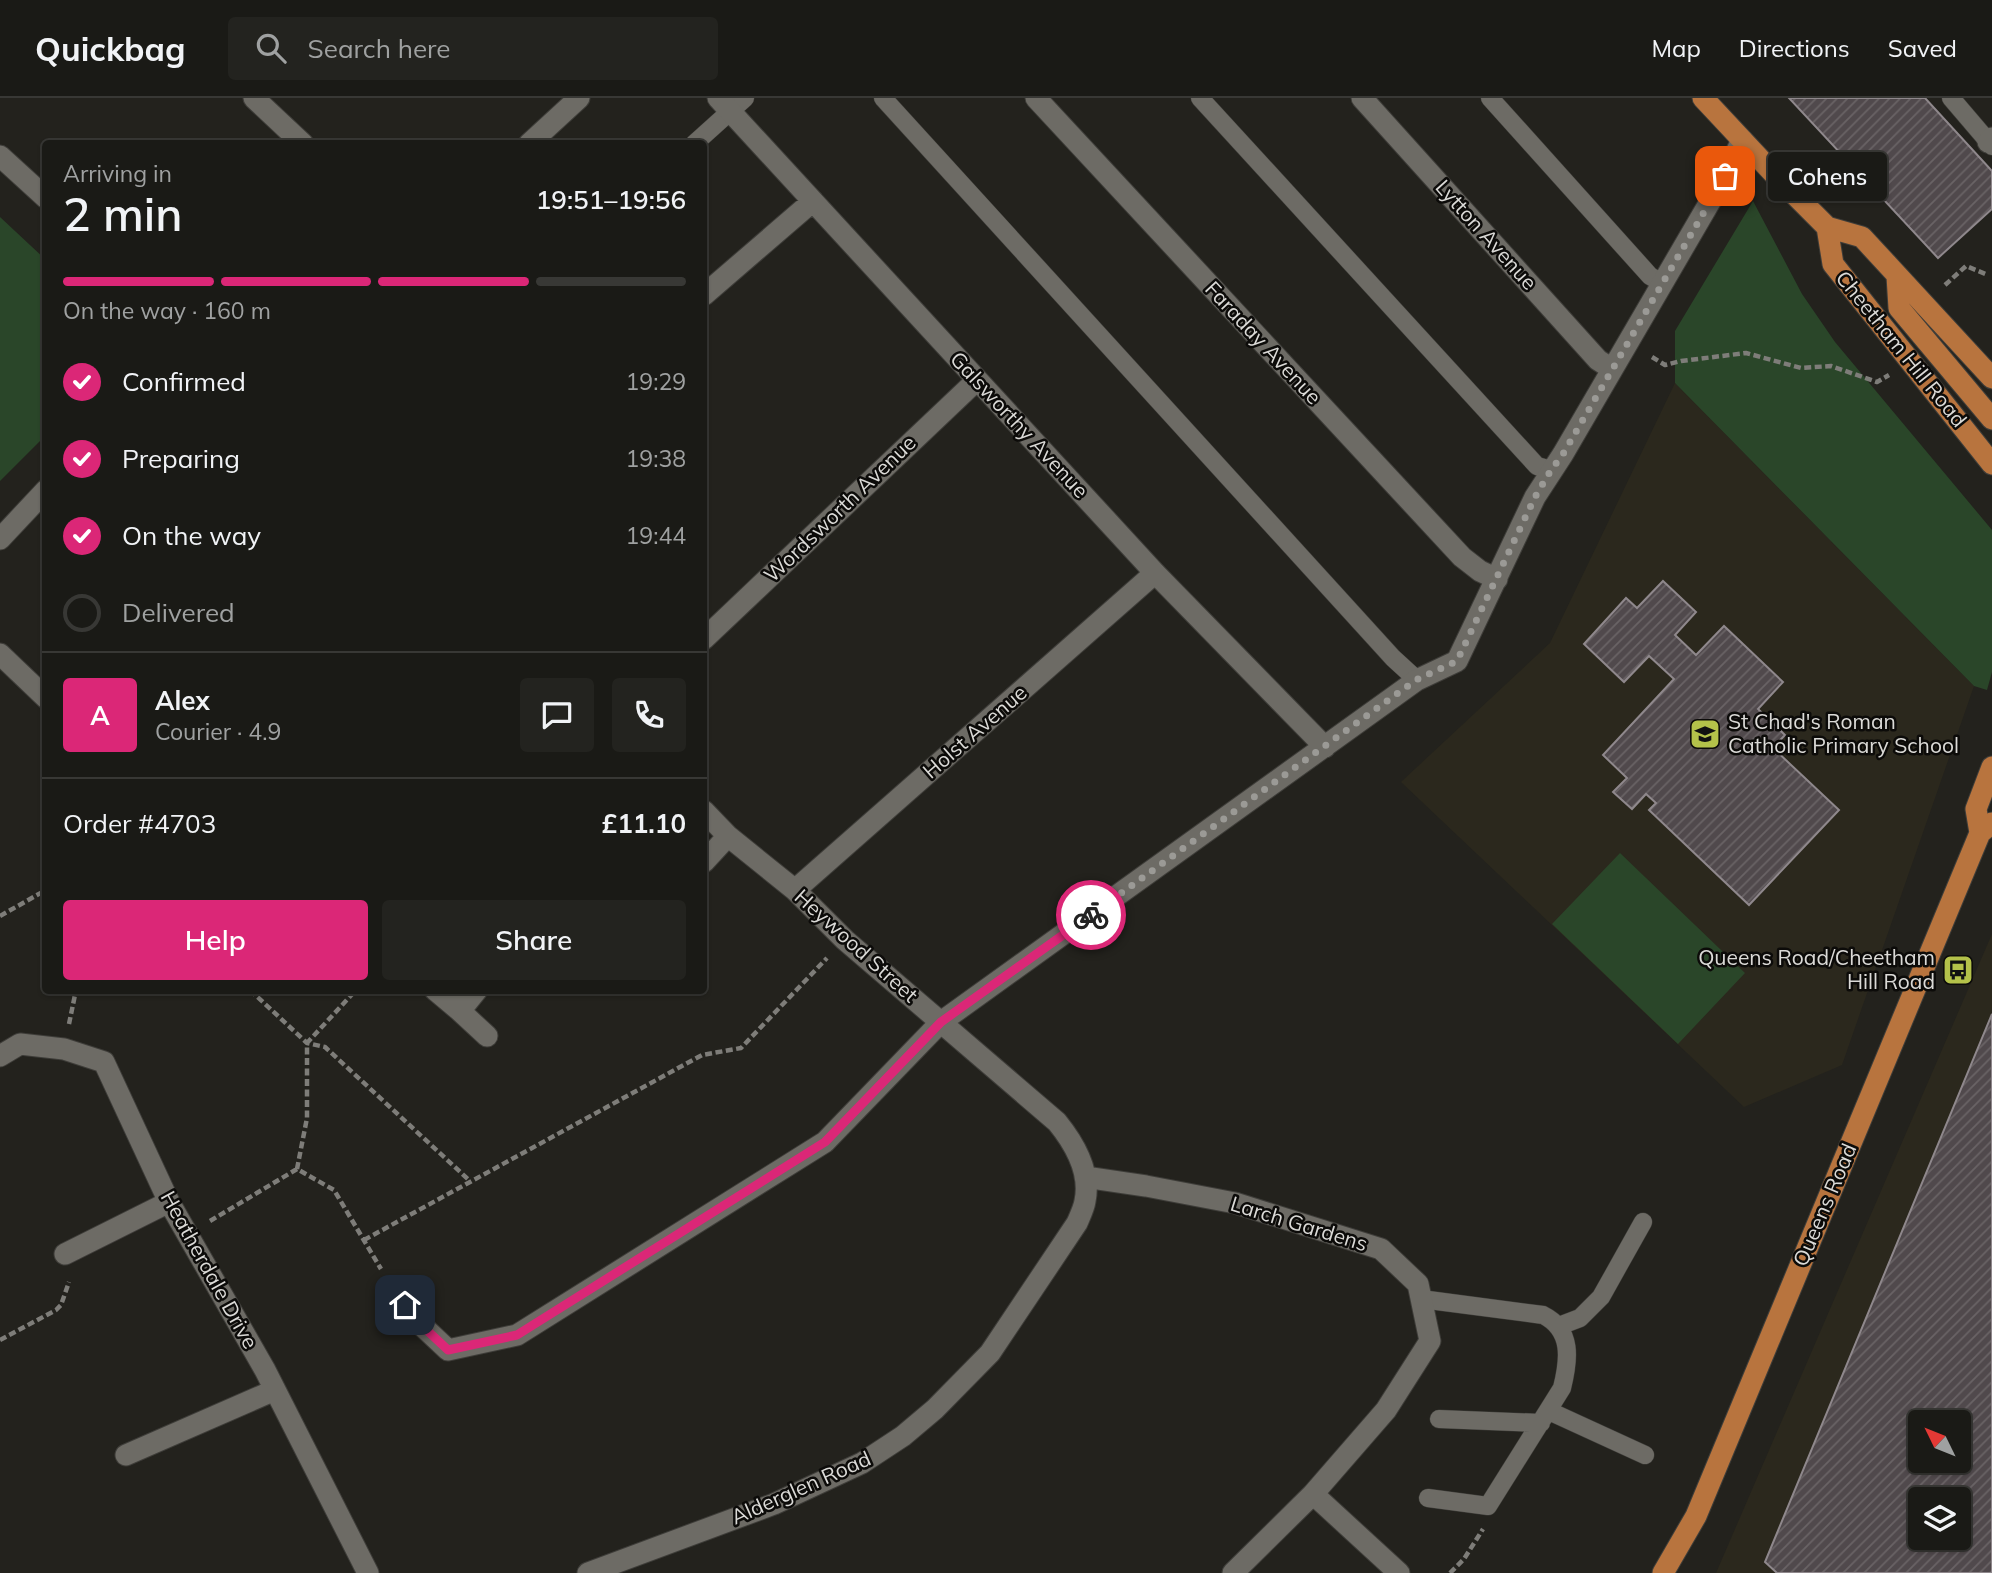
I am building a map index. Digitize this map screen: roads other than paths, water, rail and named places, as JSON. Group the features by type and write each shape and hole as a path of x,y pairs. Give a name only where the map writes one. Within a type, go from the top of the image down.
{"highway":[{"name":"Cheetham Hill Road","path":"1703,98 1827,227 1862,237 1992,378"},
{"name":"Cheetham Hill Road","path":"1827,227 1833,264 1992,464"},
{"path":"1897,276 1899,307 1992,419"},
{"name":"Queens Road","path":"1663,1573 1696,1516 1986,828 1976,809 1992,767"}],"street":[{"path":"254,98 299,140"},
{"path":"533,140 579,98"},
{"name":"Faraday Avenue","path":"1036,98 1462,557 1479,571 1497,579"},
{"name":"Lytton Avenue","path":"1363,98 1598,360 1612,369"},
{"name":"Galsworthy Avenue","path":"731,102 813,201 977,380 1156,573 1325,747"},
{"path":"395,1290 416,1320 448,1350 517,1335 825,1142 941,1022 1416,680 1457,661 1535,497 1563,454 1725,176 1742,140"},
{"path":"0,156 42,194"},
{"path":"707,292 813,201"},
{"name":"Wordsworth Avenue","path":"707,636 977,380"},
{"path":"0,539 42,494"},
{"name":"Holst Avenue","path":"795,890 1156,573"},
{"path":"0,654 42,694"},
{"name":"Heywood Street","path":"707,814 728,836 795,890 845,940 1057,1122 1069,1136 1085,1177"},
{"path":"707,859 728,836"},
{"path":"440,994 487,1036"},
{"path":"460,1011 474,994"},
{"name":"Heatherdale Drive","path":"0,1056 20,1044 64,1049 104,1062 169,1202 275,1390 368,1573"},
{"name":"Larch Gardens","path":"1085,1177 1235,1203 1381,1249 1418,1284 1430,1340 1386,1410 1313,1494 1233,1573"},
{"name":"Alderglen Road","path":"588,1573 774,1504 862,1463 903,1436 935,1409 990,1353 1077,1223 1085,1201 1085,1177"},
{"path":"65,1254 169,1202"},
{"path":"126,1455 275,1390"},
{"path":"1313,1494 1399,1573"}],"lane":[{"path":"883,98 1393,658 1416,680"},
{"path":"1200,98 1537,466 1551,470"},
{"path":"1490,98 1650,276 1662,283"},
{"path":"1951,98 1991,142"},
{"path":"698,140 731,102"},
{"path":"1559,1326 1580,1318 1601,1297 1643,1222"},
{"path":"1421,1299 1543,1315 1559,1326 1564,1337 1566,1369 1562,1388 1488,1506 1429,1499"},
{"path":"1439,1419 1545,1417 1644,1455"}],"place":[{"name":"Cohens","path":"1725,176"},
{"name":"St Chad's Roman Catholic Primary School","path":"1705,734"},
{"name":"Queens Road/Cheetham Hill Road","path":"1958,970"}]}
